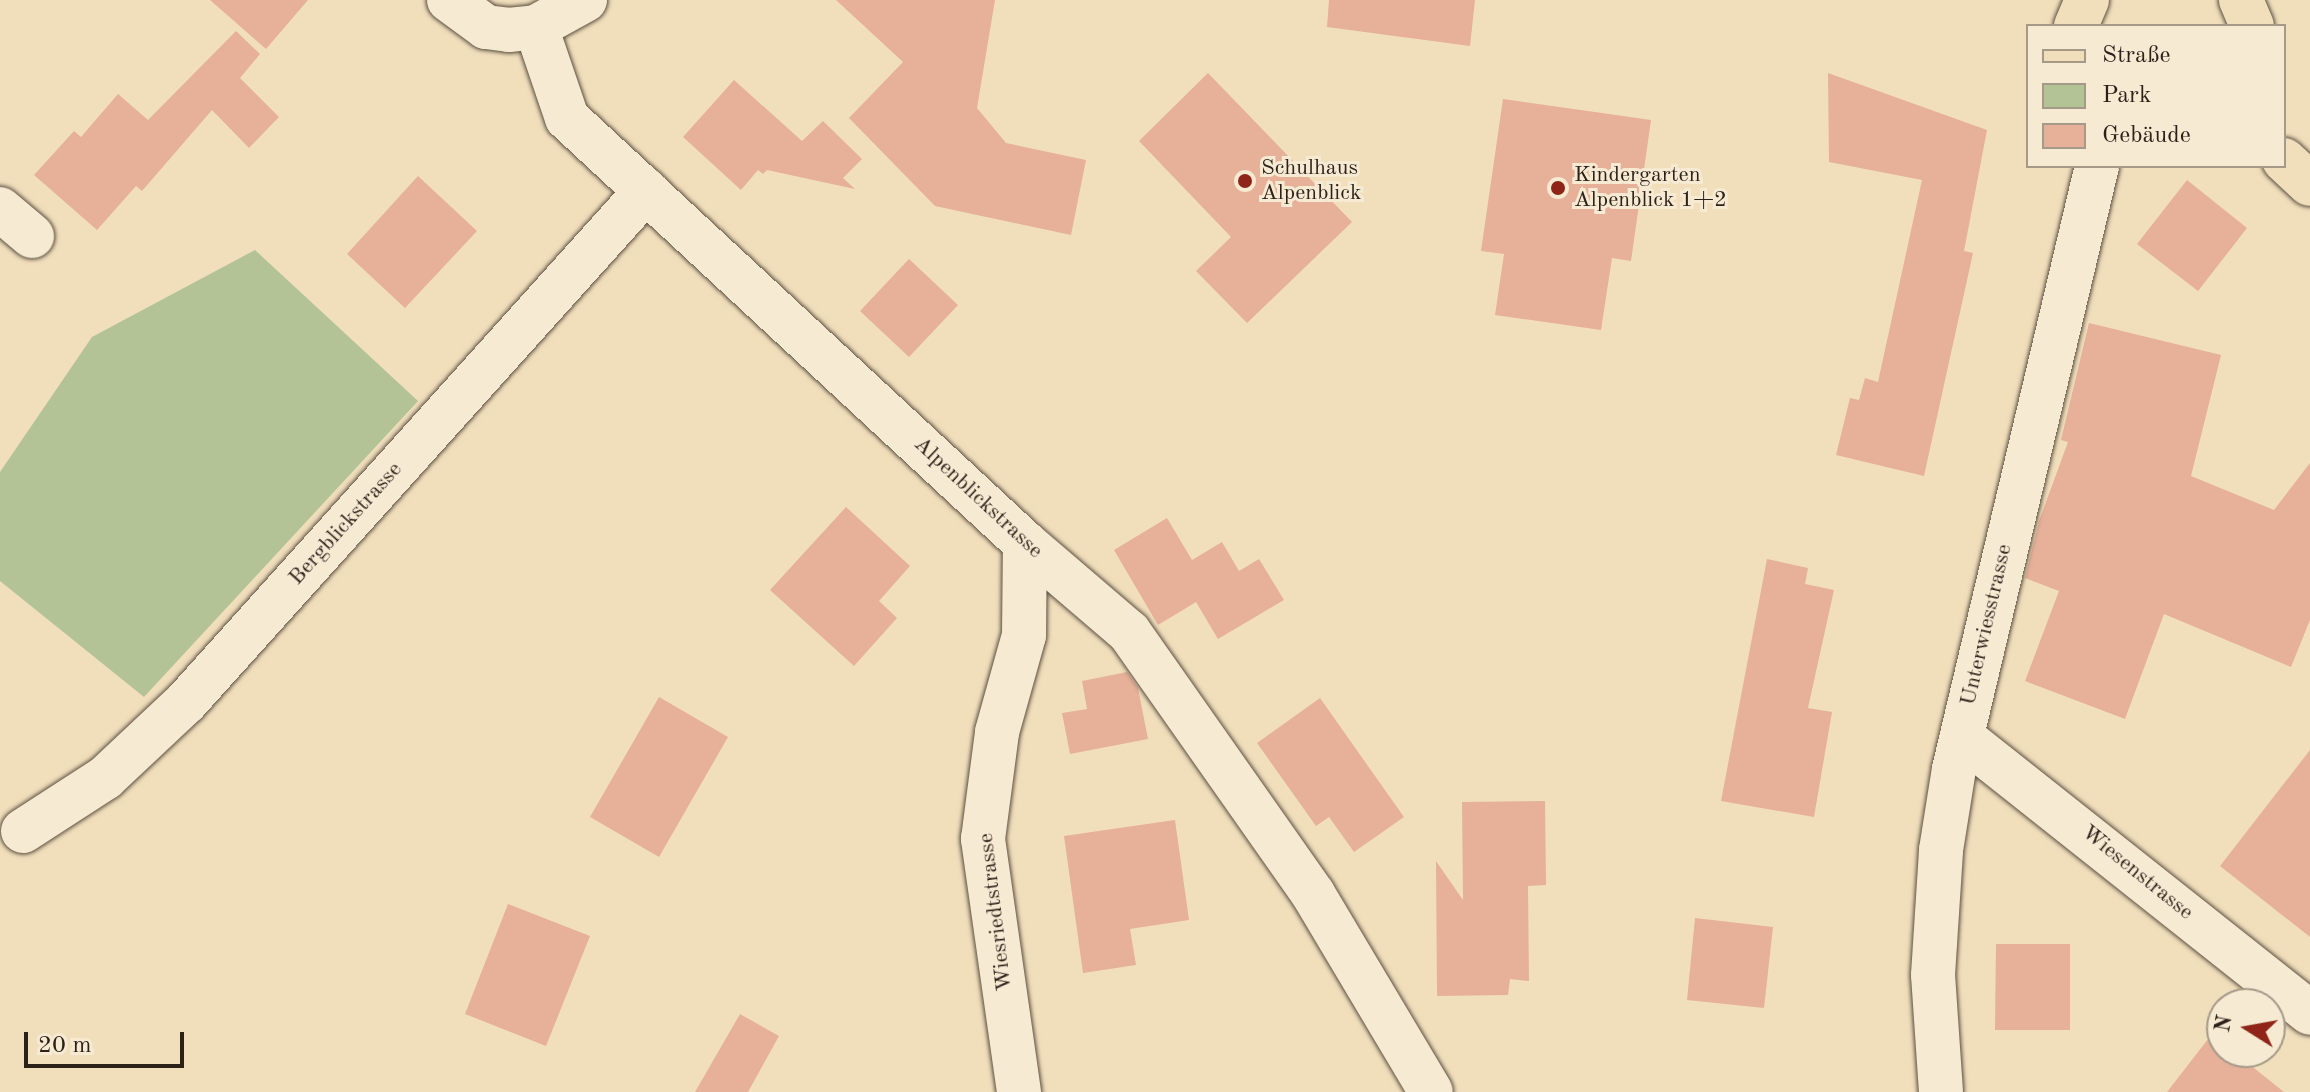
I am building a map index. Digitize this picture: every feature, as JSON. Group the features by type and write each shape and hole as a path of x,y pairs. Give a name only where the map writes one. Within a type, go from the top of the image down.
{"main road":[{"path":"2077,24 2087,0"},
{"path":"2241,0 2251,24"},
{"path":"2286,162 2310,184"}],"street":[{"path":"449,0 486,27 536,27 585,0"},
{"name":"Alpenblickstrasse","path":"536,27 567,118 1025,543 1129,632 1313,894 1431,1092"},
{"name":"Unterwiesstrasse","path":"1941,1092 1933,975 1941,850 1962,737 2097,168"},
{"name":"Bergblickstrasse","path":"23,831 105,778 186,702 646,191"},
{"name":"Wiesriedtstrasse","path":"1019,1092 983,839 997,732 1024,635 1025,543"},
{"name":"Wiesenstrasse","path":"1962,737 2310,1013"}],"green space":[{"path":"255,250 418,401 144,697 0,581 0,472 92,337"}],"building":[{"path":"210,0 308,0 266,49"},
{"path":"836,0 995,0 977,108 1006,143 1086,160 1071,235 935,206 849,118 903,62"},
{"path":"1329,0 1475,0 1470,46 1327,27"},
{"path":"236,31 260,54 240,78 279,117 249,148 212,110 142,191 136,186 97,230 34,175 74,131 81,137 118,94 148,120"},
{"name":"Schulhaus Alpenblick","path":"1208,73 1352,222 1247,323 1196,271 1231,237 1139,141"},
{"path":"1828,73 1987,130 1964,251 1973,253 1924,476 1836,455 1850,398 1859,400 1865,378 1878,382 1922,180 1829,162"},
{"path":"734,80 802,141 823,121 862,159 843,178 855,189 767,170 763,174 758,170 741,190 683,137"},
{"name":"Kindergarten Alpenblick 1+2","path":"1503,99 1651,120 1631,261 1612,258 1601,330 1495,315 1504,254 1481,251"},
{"path":"418,176 477,231 405,308 347,254"},
{"path":"2187,180 2247,228 2198,291 2137,244"},
{"path":"909,259 958,305 909,357 860,311"},
{"path":"2089,323 2221,355 2191,476 2274,510 2310,463 2310,620 2291,667 2164,614 2125,719 2025,681 2059,591 2025,578 2039,521 2068,442 2061,440"},
{"path":"846,507 910,566 879,601 897,618 854,666 770,590"},
{"path":"1167,518 1192,560 1222,542 1239,571 1259,559 1284,600 1218,639 1196,602 1158,625 1114,550"},
{"path":"1767,559 1808,568 1805,584 1834,590 1808,708 1832,712 1814,817 1721,801"},
{"path":"1127,672 1138,688 1148,739 1070,754 1062,713 1087,709 1082,681"},
{"path":"659,697 728,737 659,857 590,817"},
{"path":"1320,698 1404,817 1354,852 1329,817 1316,826 1257,743"},
{"path":"2310,750 2310,937 2220,866"},
{"path":"1545,801 1546,885 1528,886 1529,981 1510,979 1508,995 1437,996 1436,861 1463,900 1462,802"},
{"path":"1175,820 1189,920 1130,929 1136,965 1083,973 1064,836"},
{"path":"508,904 590,936 546,1046 465,1014"},
{"path":"1695,918 1773,927 1764,1008 1687,1000"},
{"path":"1996,944 2070,944 2070,1030 1995,1030"},
{"path":"740,1014 779,1036 748,1092 695,1092"},
{"path":"2206,1042 2206,1068 2254,1068 2284,1092 2167,1092"}],"place":[{"name":"Schulhaus Alpenblick","path":"1245,181"},
{"name":"Kindergarten Alpenblick 1+2","path":"1558,188"}]}
